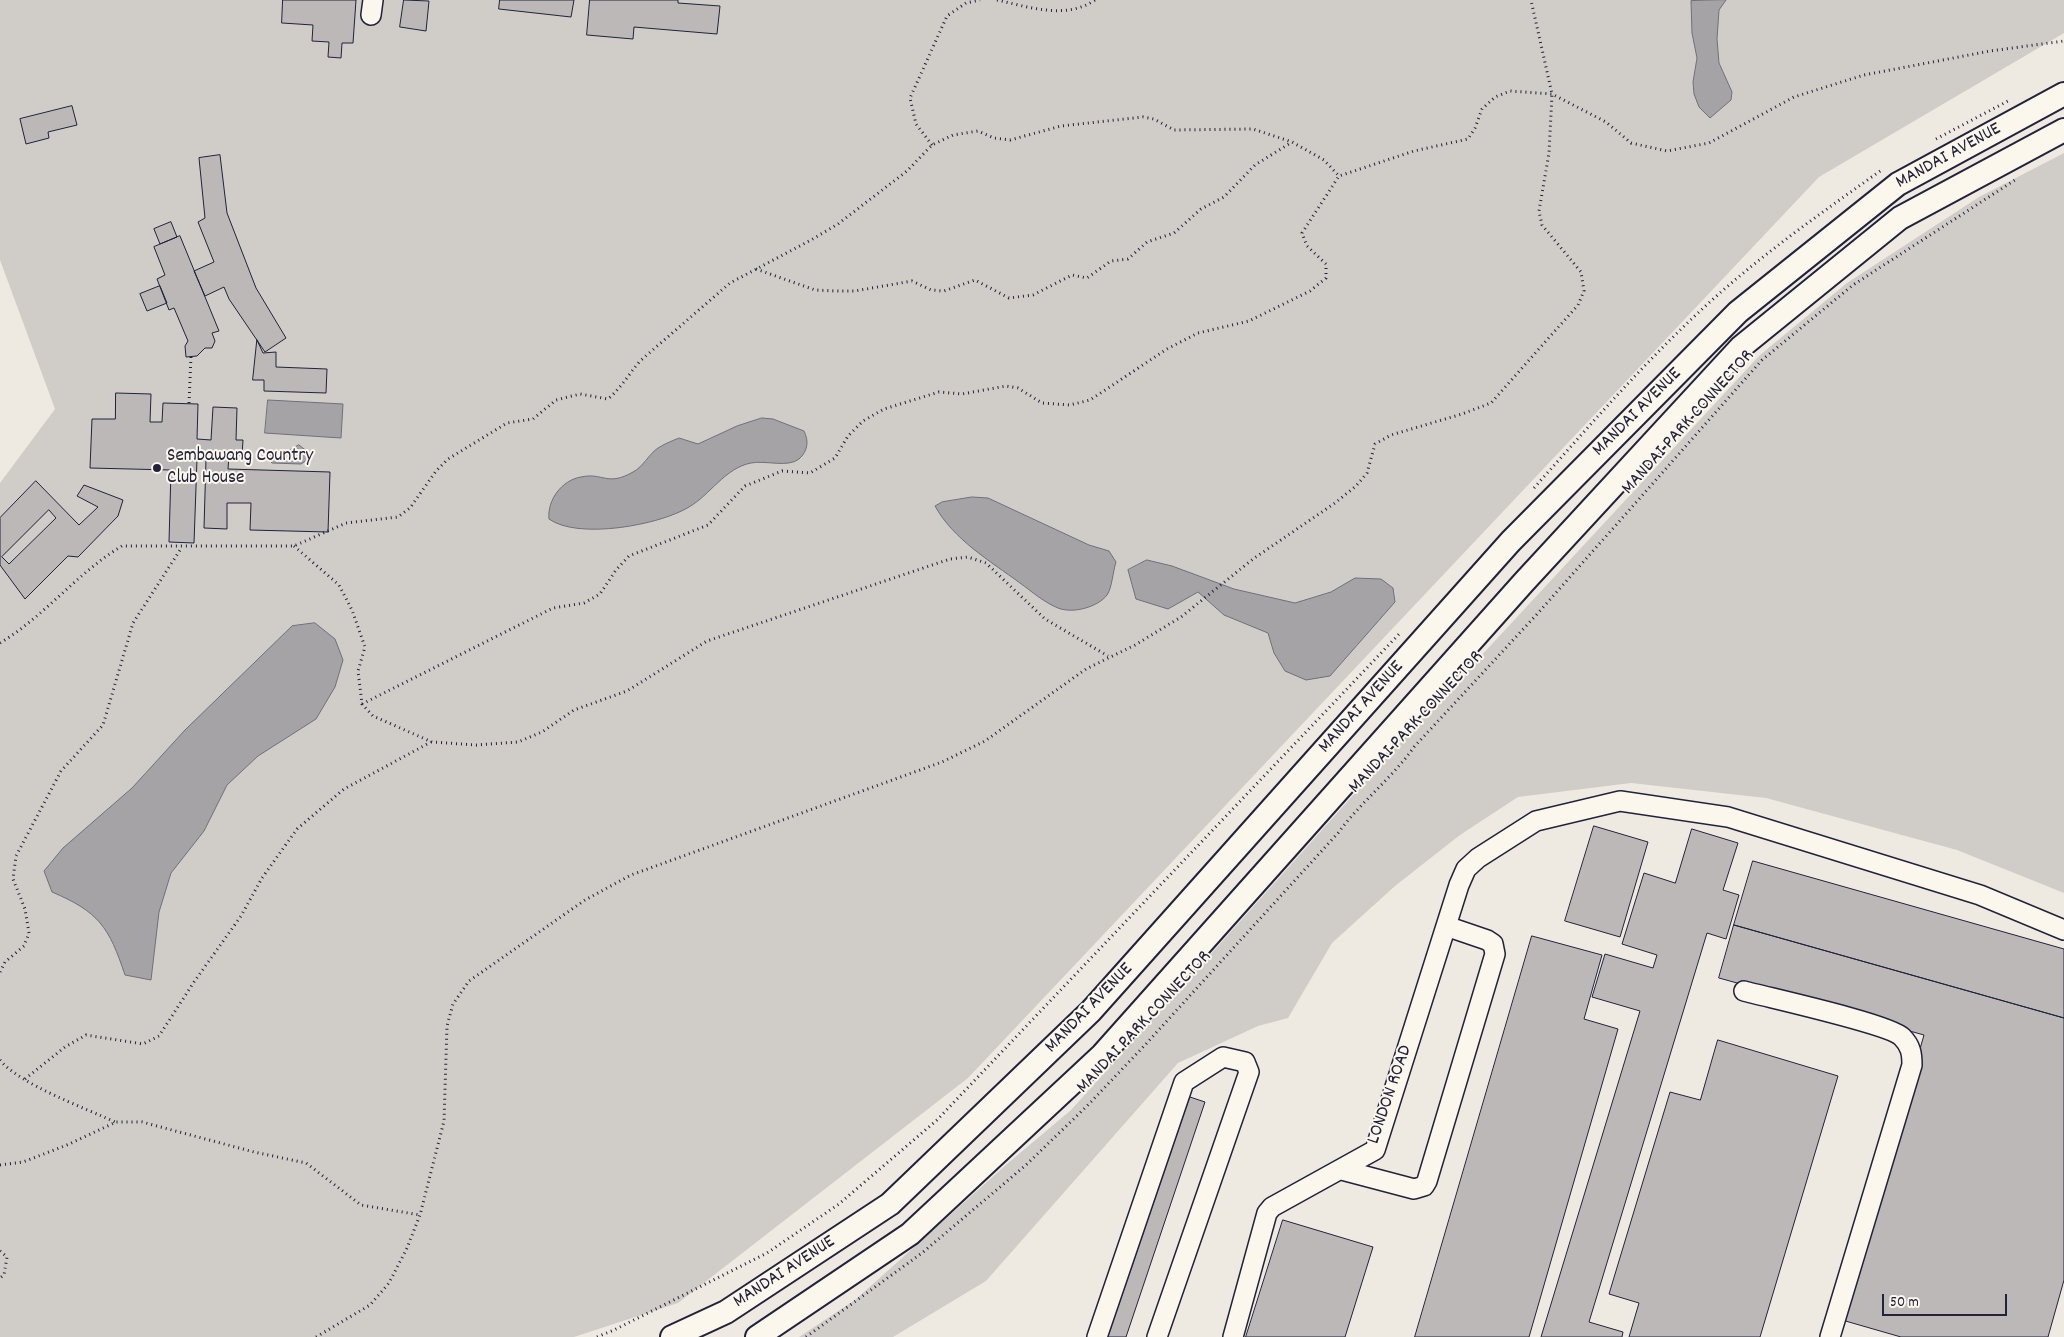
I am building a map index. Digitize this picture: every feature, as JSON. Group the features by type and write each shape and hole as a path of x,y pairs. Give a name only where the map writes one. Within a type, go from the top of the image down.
{"main road":[{"name":"MANDAI AVENUE","path":"672,1337 726,1312 890,1204 1084,1018 1511,541 1738,312 1898,184 2064,94"},
{"name":"MANDAI AVENUE","path":"757,1337 910,1234 1102,1055 1524,582 1741,347 1900,218 2064,130"}],"lane":[{"name":"LONDON ROAD","path":"1233,1337 1267,1213 1272,1207 1342,1170 1375,1150 1458,885 1466,869 1478,858 1536,821 1620,801 1728,817 1980,895 2064,930"},
{"path":"1342,1170 1414,1189 1424,1186 1427,1181 1495,954 1493,944 1487,940 1446,926"},
{"path":"1744,991 1876,1026 1902,1036 1912,1051 1912,1066 1830,1337"},
{"path":"1097,1337 1184,1082 1223,1058 1245,1062 1250,1072 1157,1337"}],"path":[{"path":"932,144 916,124 910,98 947,16 966,3 980,0"},
{"path":"997,0 1058,12 1082,8 1095,0"},
{"path":"316,1337 370,1305 389,1283 420,1215 444,1121 447,1026 453,1004 469,981 585,900 632,875 942,762 986,741 1086,669 1108,656 1135,645 1181,618 1253,560 1335,503 1356,486 1368,473 1375,444 1391,435 1462,414 1490,403 1578,305 1584,291 1581,272 1542,225 1539,211 1549,153 1552,94 1531,0"},
{"path":"362,704 553,608 584,603 600,594 616,570 629,556 708,525 745,486 782,471 810,473 835,458 848,436 863,421 884,409 938,392 962,394 1006,386 1018,388 1042,403 1070,405 1090,400 1167,349 1198,333 1249,321 1310,291 1326,278 1326,264 1307,246 1302,232 1339,176 1414,151 1468,139 1475,128 1482,108 1495,97 1510,91 1552,94 1606,122 1631,143 1667,151 1709,143 1794,97 1864,75 1990,51 2064,41"},
{"path":"1934,140 2010,100"},
{"path":"0,643 46,610 107,555 122,546 294,546 346,523 398,516 410,508 436,471 448,459 507,423 534,419 556,400 580,394 608,398 621,388 629,374 640,362 730,284 838,224 906,171 932,144 954,135 978,131 994,138 1010,140 1061,126 1143,117 1154,119 1174,130 1195,128 1253,129 1292,142 1324,160 1339,176"},
{"path":"756,269 815,290 856,291 912,281 931,290 944,291 975,280 1009,298 1033,295 1072,275 1086,278 1111,261 1128,259 1147,242 1174,233 1201,209 1224,198 1255,165 1292,142"},
{"path":"1528,495 1620,392 1710,302 1782,240 1884,168"},
{"name":"MANDAI PARK CONNECTOR","path":"806,1337 922,1253 1026,1165 1087,1106 1338,833 1354,812 1402,764 1414,747 1538,612 1762,360 1853,285 2016,180"},
{"path":"189,403 191,356"},
{"path":"0,972 5,962 24,946 29,933 25,909 13,879 16,856 61,771 103,725 133,623 183,546"},
{"path":"294,546 339,585 352,610 365,647 358,671 362,704 372,716 432,742 476,745 518,742 542,732 574,710 627,691 707,641 950,559 968,557 986,563 1045,619 1108,656"},
{"path":"597,1337 767,1253 839,1204 929,1126 1408,625"},
{"path":"25,1079 65,1047 86,1035 143,1044 160,1036 194,982 242,916 262,878 296,829 344,789 432,742"},
{"path":"0,1060 6,1067 25,1079 116,1122"},
{"path":"0,1165 23,1162 67,1145 116,1122 142,1122 254,1152 306,1163 361,1205 420,1215"},
{"path":"0,1251 7,1257 4,1275 0,1278"}],"shaded area":[{"path":"0,0 2064,0 2064,33 1819,177 968,1078 678,1303 574,1337 0,1337 0,483 55,409 0,260"},
{"path":"1726,0 1719,10 1717,39 1719,63 1732,92 1731,100 1710,118 1699,107 1694,94 1693,82 1697,58 1692,33 1691,1"},
{"path":"2064,153 2064,893 1957,850 1766,798 1631,783 1518,797 1460,835 1395,886 1332,943 1288,1018 1258,1026 1178,1063 986,1281 893,1337 799,1337 855,1300 1007,1164 1071,1110 1390,754 1760,355 1847,283 1979,197"},
{"path":"268,400 343,404 341,438 265,433"},
{"path":"762,418 773,419 804,431 807,438 807,446 799,459 789,463 757,462 742,466 725,476 689,507 676,514 640,524 619,528 579,529 562,525 549,519 550,505 553,498 562,487 574,479 595,476 611,479 624,476 637,470 658,448 671,441 679,438 698,444 737,426"},
{"path":"299,445 308,452 307,460 301,464 272,463 269,460 270,453 275,450 286,452"},
{"path":"972,497 988,498 1089,545 1109,551 1116,562 1107,595 1098,603 1078,610 1064,610 1038,597 973,549 952,529 935,506 942,502"},
{"path":"1147,560 1172,566 1234,589 1295,603 1331,592 1355,578 1381,579 1393,588 1395,602 1330,676 1306,680 1285,671 1274,653 1268,633 1224,615 1198,592 1168,609 1136,599 1128,570"},
{"path":"315,623 335,639 343,660 335,687 316,719 258,756 227,785 204,831 171,873 159,912 151,980 125,975 113,945 100,923 92,914 68,899 52,892 44,871 63,848 132,788 185,730 292,626"}],"building":[{"path":"283,0 356,0 353,43 342,43 341,58 328,57 329,42 312,41 313,25 282,23"},
{"path":"404,0 429,1 426,31 400,27"},
{"path":"500,0 574,0 571,17 499,9"},
{"path":"590,0 678,0 678,3 720,6 717,34 634,27 633,39 587,35"},
{"path":"72,106 77,125 48,132 49,138 26,144 20,119"},
{"path":"220,155 227,213 256,288 286,338 265,352 229,299 224,287 205,296 194,271 214,262 198,222 205,218 199,158"},
{"path":"171,222 177,237 160,244 154,229"},
{"path":"180,236 219,331 212,333 215,341 212,348 205,348 197,356 186,357 185,346 188,341 174,308 169,310 157,279 165,275 154,247"},
{"path":"160,286 167,303 147,311 140,294"},
{"path":"257,340 263,353 276,352 276,367 327,369 326,393 264,391 264,380 253,380"},
{"name":"Sembawang Country Club House","path":"116,393 151,394 150,422 162,422 163,403 198,404 197,439 211,440 213,407 237,408 236,440 243,440 242,455 229,455 228,469 330,472 328,532 250,530 251,503 227,503 227,529 204,528 206,459 197,459 194,543 169,542 171,470 90,468 92,419 115,419"},
{"path":"36,481 79,525 98,507 77,496 84,485 123,500 118,516 78,557 68,556 25,599 0,565 0,518","holes":["49,510 56,518 9,564 2,557"]},
{"path":"1594,826 1648,842 1620,937 1565,921"},
{"path":"1692,829 1738,843 1723,890 1739,895 1726,939 1707,933 1589,1322 1623,1332 1622,1337 1541,1337 1640,1011 1592,997 1605,954 1653,968 1657,955 1622,944 1644,873 1675,883"},
{"path":"1753,861 2064,949 2064,1018 1734,925"},
{"path":"1734,925 2064,1018 2064,1280 2048,1337 1901,1337 1842,1320 1924,1035 1719,978"},
{"path":"1532,936 1602,955 1584,1019 1618,1029 1529,1337 1415,1337"},
{"path":"1718,1040 1838,1076 1760,1337 1629,1337 1639,1303 1609,1294 1670,1092 1700,1100"},
{"path":"1190,1097 1205,1102 1126,1337 1108,1337"},
{"path":"1283,1220 1373,1247 1345,1337 1246,1337"}],"place":[{"name":"Sembawang Country Club House","path":"157,468"}]}
